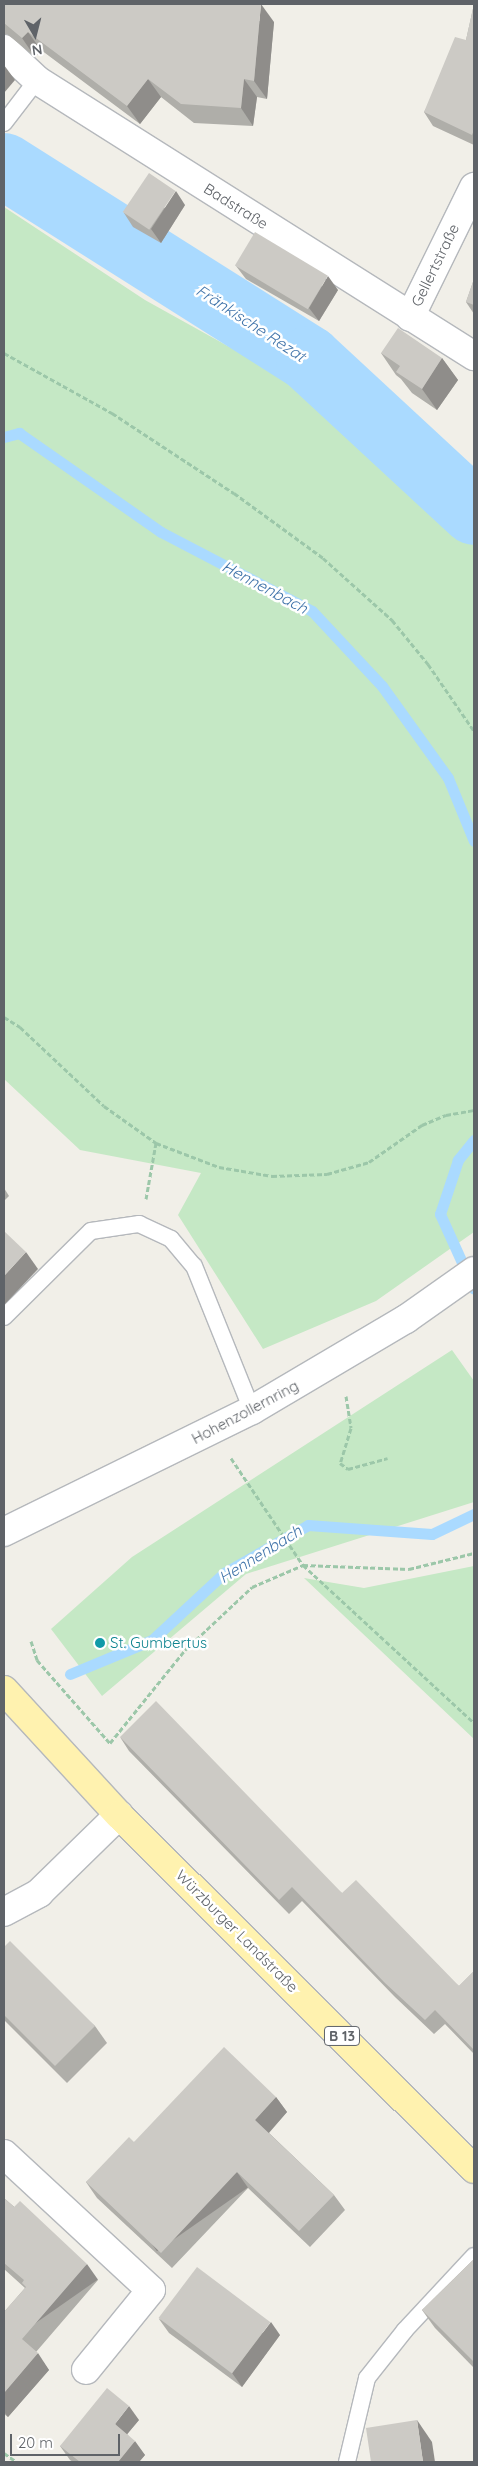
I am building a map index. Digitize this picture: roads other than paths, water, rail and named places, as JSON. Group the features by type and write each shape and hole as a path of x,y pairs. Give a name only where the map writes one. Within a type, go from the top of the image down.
{"main road":[{"name":"Würzburger Landstraße","path":"4,1690 119,1815 474,2169"}],"street":[{"name":"Badstraße","path":"4,49 37,80 474,356"},
{"name":"Gellertstraße","path":"410,317 474,187"},
{"name":"Hohenzollernring","path":"4,1532 252,1410 406,1319 474,1272"},
{"path":"4,1912 39,1893 119,1815"},
{"path":"4,2154 151,2290 86,2370"}],"lane":[{"path":"4,124 37,80"},
{"path":"4,1318 91,1231 138,1224 171,1239 194,1266 252,1410"},
{"path":"347,2462 367,2378 405,2330 474,2256"}],"waterway":[{"name":"Fränkische Rezat","path":"4,166 309,359 474,512"},
{"name":"Hennenbach","path":"4,437 19,433 161,532 312,611 382,686 448,778 474,841"},
{"name":"Hennenbach","path":"474,1140 458,1160 440,1214 474,1289"},
{"name":"Hennenbach","path":"70,1674 152,1640 224,1573 308,1525 432,1534 474,1514"}],"place":[{"name":"St. Gumbertus","path":"100,1643"}]}
